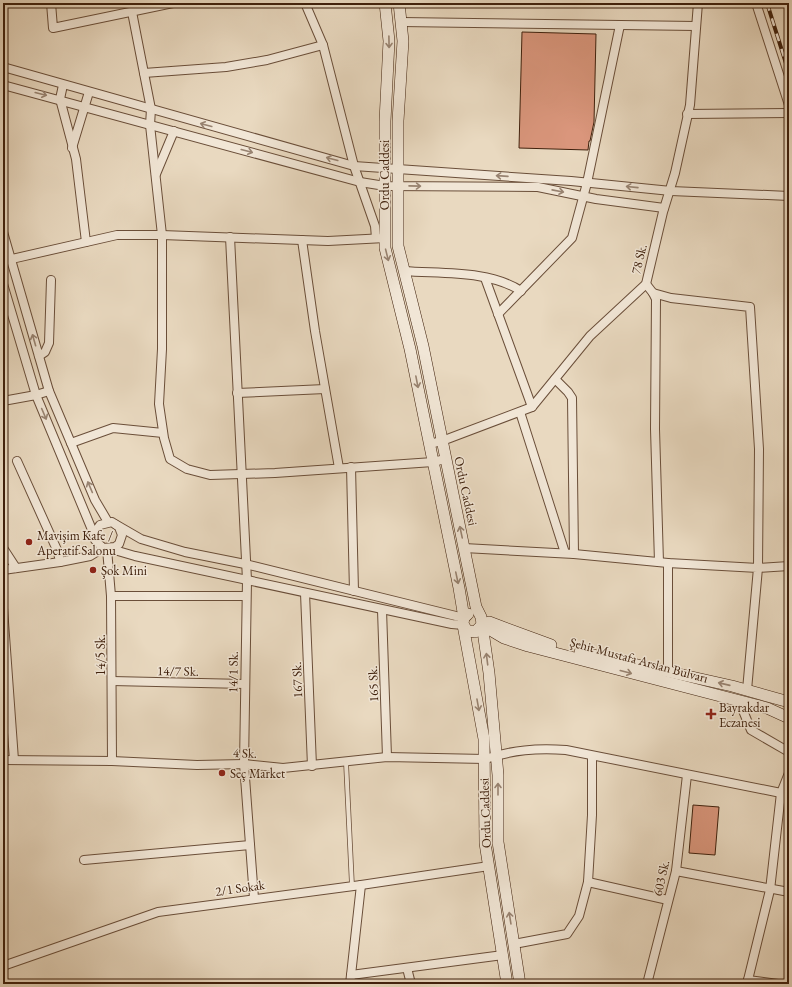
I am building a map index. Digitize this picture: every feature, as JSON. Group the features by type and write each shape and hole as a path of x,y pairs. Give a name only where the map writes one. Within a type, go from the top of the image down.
{"main road":[{"name":"Ordu Caddesi","path":"386,3 389,41 385,120 385,186 381,238 385,248 410,349 459,588 484,739 485,843 507,984"},
{"name":"Ordu Caddesi","path":"399,3 402,41 398,121 398,246 423,346 476,607 481,619 489,672 496,755 498,842 520,984"},
{"path":"472,613 481,619 479,630 472,632 466,629 464,622 472,613"},
{"name":"Şehit Mustafa Arslan Bulvarı","path":"481,619 496,626 557,647 747,690 789,702"},
{"name":"Şehit Mustafa Arslan Bulvarı","path":"481,619 504,638 528,646 767,708 789,718"},
{"path":"489,866 501,864"},
{"path":"502,950 515,948"}],"street":[{"path":"51,3 53,28 173,3"},
{"path":"7,260 117,235 162,235 328,241 381,238 375,226 354,166 323,45 305,3"},
{"name":"78 Sk.","path":"429,444 442,441 532,407 590,336 646,284 664,208 671,191 688,114 698,3"},
{"path":"756,3 789,105"},
{"path":"132,12 151,109 150,125 162,235 162,349 159,404 163,433 170,459 186,469 210,475 433,462 445,459"},
{"path":"400,22 696,26"},
{"path":"498,314 572,238 587,183 620,25"},
{"path":"144,73 226,67 267,60 323,45"},
{"path":"3,67 354,166 385,166 671,191 789,196"},
{"path":"64,84 60,99 72,149 76,159 86,242"},
{"path":"3,85 60,99 360,182 385,186 538,187 584,196 664,208"},
{"path":"72,149 89,92"},
{"path":"688,114 789,113"},
{"path":"156,175 174,131"},
{"path":"3,232 7,260 49,391 95,500 112,523 121,531 122,536 119,544 90,556 3,570"},
{"name":"14/1 Sk.","path":"230,237 247,580 244,764 254,898"},
{"path":"302,240 325,389 340,468"},
{"path":"404,272 485,278 511,284 521,291"},
{"path":"485,278 532,407"},
{"path":"39,356 45,352 50,343 51,280"},
{"path":"3,284 7,312 36,395 97,544 107,549 305,594 452,624 464,622"},
{"path":"646,284 656,299 656,429 664,563 668,672"},
{"path":"653,293 671,298 750,307 759,449 758,568 747,690"},
{"path":"555,379 572,398 574,554"},
{"path":"237,393 325,389"},
{"path":"3,401 49,391"},
{"path":"520,412 565,553"},
{"path":"71,443 114,428 163,433"},
{"path":"17,461 58,552 60,562"},
{"path":"351,467 354,591"},
{"path":"95,537 97,528 100,525 112,523 141,539 178,550 246,564 354,591 464,622"},
{"path":"3,548 16,568"},
{"path":"464,548 565,553 664,563 758,568 789,566"},
{"name":"14/5 Sk.","path":"107,549 111,596 112,761"},
{"name":"167 Sk.","path":"305,594 312,766"},
{"path":"111,596 246,596"},
{"path":"3,608 5,664 14,760"},
{"name":"165 Sk.","path":"382,610 387,757"},
{"name":"14/7 Sk.","path":"112,681 245,684"},
{"path":"739,701 751,730 789,752"},
{"path":"485,759 496,755 535,748 566,750 592,757 782,793"},
{"name":"4 Sk.","path":"3,760 112,761 197,765 244,764 283,768 387,757 485,759"},
{"path":"515,948 567,934 579,916 588,882 592,815 592,757"},
{"path":"778,984 748,982 770,890 782,793 789,773"},
{"name":"603 Sk.","path":"647,984 676,871 687,775"},
{"path":"84,860 250,846"},
{"name":"2/1 Sokak","path":"3,966 158,912 489,866"},
{"path":"676,871 770,890 789,892"},
{"path":"588,882 668,900"},
{"path":"350,984 361,885"},
{"path":"351,975 407,968 502,950"},
{"path":"407,968 411,984"}],"lane":[{"path":"346,762 352,886"}],"building":[{"path":"522,32 596,34 594,122 588,150 519,148"},
{"path":"693,805 719,807 715,855 689,853"}],"railway":[{"path":"767,3 789,73"}],"place":[{"name":"Mavişim Kafe / Aperatif Salonu","path":"29,542"},
{"name":"Şok Mini","path":"93,570"},
{"name":"Bayrakdar Eczanesi","path":"711,714"},
{"name":"Seç Market","path":"222,773"}]}
